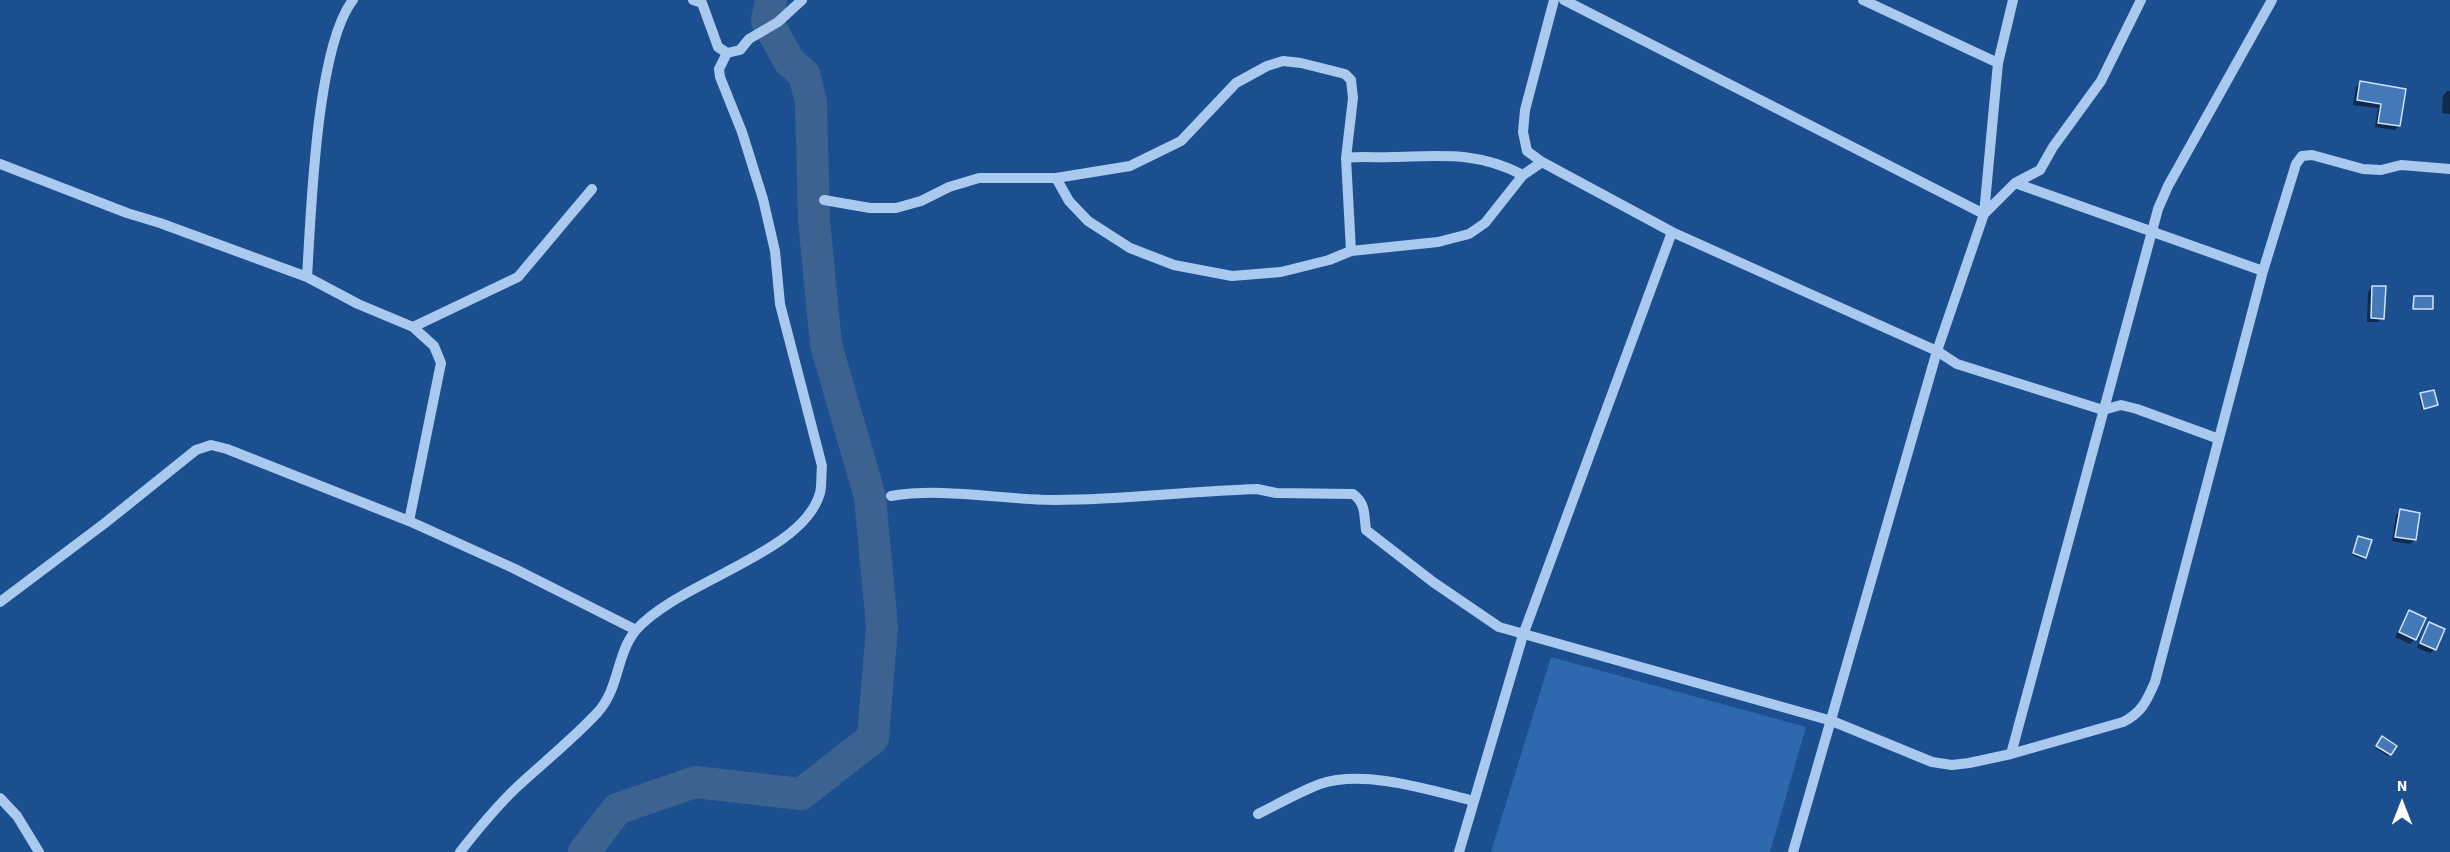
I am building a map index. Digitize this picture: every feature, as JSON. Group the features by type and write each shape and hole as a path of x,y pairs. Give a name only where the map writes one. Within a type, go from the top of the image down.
{"street":[{"path":"307,277 313,196 325,92 333,46 345,10 353,0"},
{"path":"727,53 740,50 749,39 778,22 802,0"},
{"path":"1554,0 1525,110 1523,132 1527,151 1542,162 1672,232 1937,351 1958,364 2103,410 2121,405 2137,409 2219,439"},
{"path":"1564,0 1984,214"},
{"path":"1863,0 1998,63"},
{"path":"1793,852 1937,351 1984,214 1998,63 2013,0"},
{"path":"1984,214 2015,183 2040,170 2053,147 2080,113 2101,81 2140,0"},
{"path":"2011,754 2158,209 2168,186 2272,0"},
{"path":"699,1 718,46 727,53"},
{"path":"460,852 515,788 599,711 615,686 623,652 636,630 674,599 774,544 806,520 820,493 822,466 780,304 775,251 770,230 742,132 720,77 719,69 727,53"},
{"path":"825,200 870,208 896,208 921,201 949,187 979,178 1056,178 1130,166 1181,141 1236,83 1267,66 1283,61 1345,74 1351,80 1353,98 1346,158 1351,251"},
{"path":"891,496 912,492 947,492 995,498 1057,500 1257,489 1276,493 1353,494 1360,499 1364,509 1366,531 1433,582 1499,627 1832,721 1932,762 1952,765 2011,754 2123,722 2135,716 2144,706 2155,682 2262,271 2296,164 2302,156 2312,155 2363,169 2381,170 2401,165 2450,169"},
{"path":"1346,158 1440,156 1479,158 1504,165 1523,175"},
{"path":"1056,178 1069,201 1088,221 1130,248 1174,265 1232,276 1281,272 1329,260 1351,251 1438,242 1470,234 1485,222 1523,175 1542,162"},
{"path":"0,164 127,213 160,222 307,277 358,304 413,327 434,346 441,363 409,521"},
{"path":"2015,183 2262,271"},
{"path":"413,327 518,277 592,189"},
{"path":"1459,852 1523,635 1672,232"},
{"path":"0,602 105,523 196,450 212,445 409,521 513,568 636,630"},
{"path":"1258,814 1321,784 1345,779 1369,779 1474,801"},
{"path":"0,798 18,816 39,852"}],"shaded area":[{"path":"1551,657 1806,727 1770,852 1491,852"}],"building":[{"path":"2360,81 2406,89 2400,126 2378,123 2381,104 2357,100"},
{"path":"2372,286 2386,286 2384,319 2371,318"},
{"path":"2414,296 2433,296 2433,309 2413,309"},
{"path":"2434,390 2438,405 2424,409 2420,393"},
{"path":"2400,509 2420,513 2416,540 2395,537"},
{"path":"2358,536 2372,540 2366,558 2353,553"},
{"path":"2409,610 2426,618 2416,640 2399,632"},
{"path":"2429,622 2445,629 2436,650 2420,643"},
{"path":"2382,736 2397,746 2391,755 2376,746"}],"waterway":[{"path":"584,852 617,809 695,782 801,794 873,738 882,627 870,497 826,345 814,220 811,102 804,74 789,61 767,21 771,0"}]}
